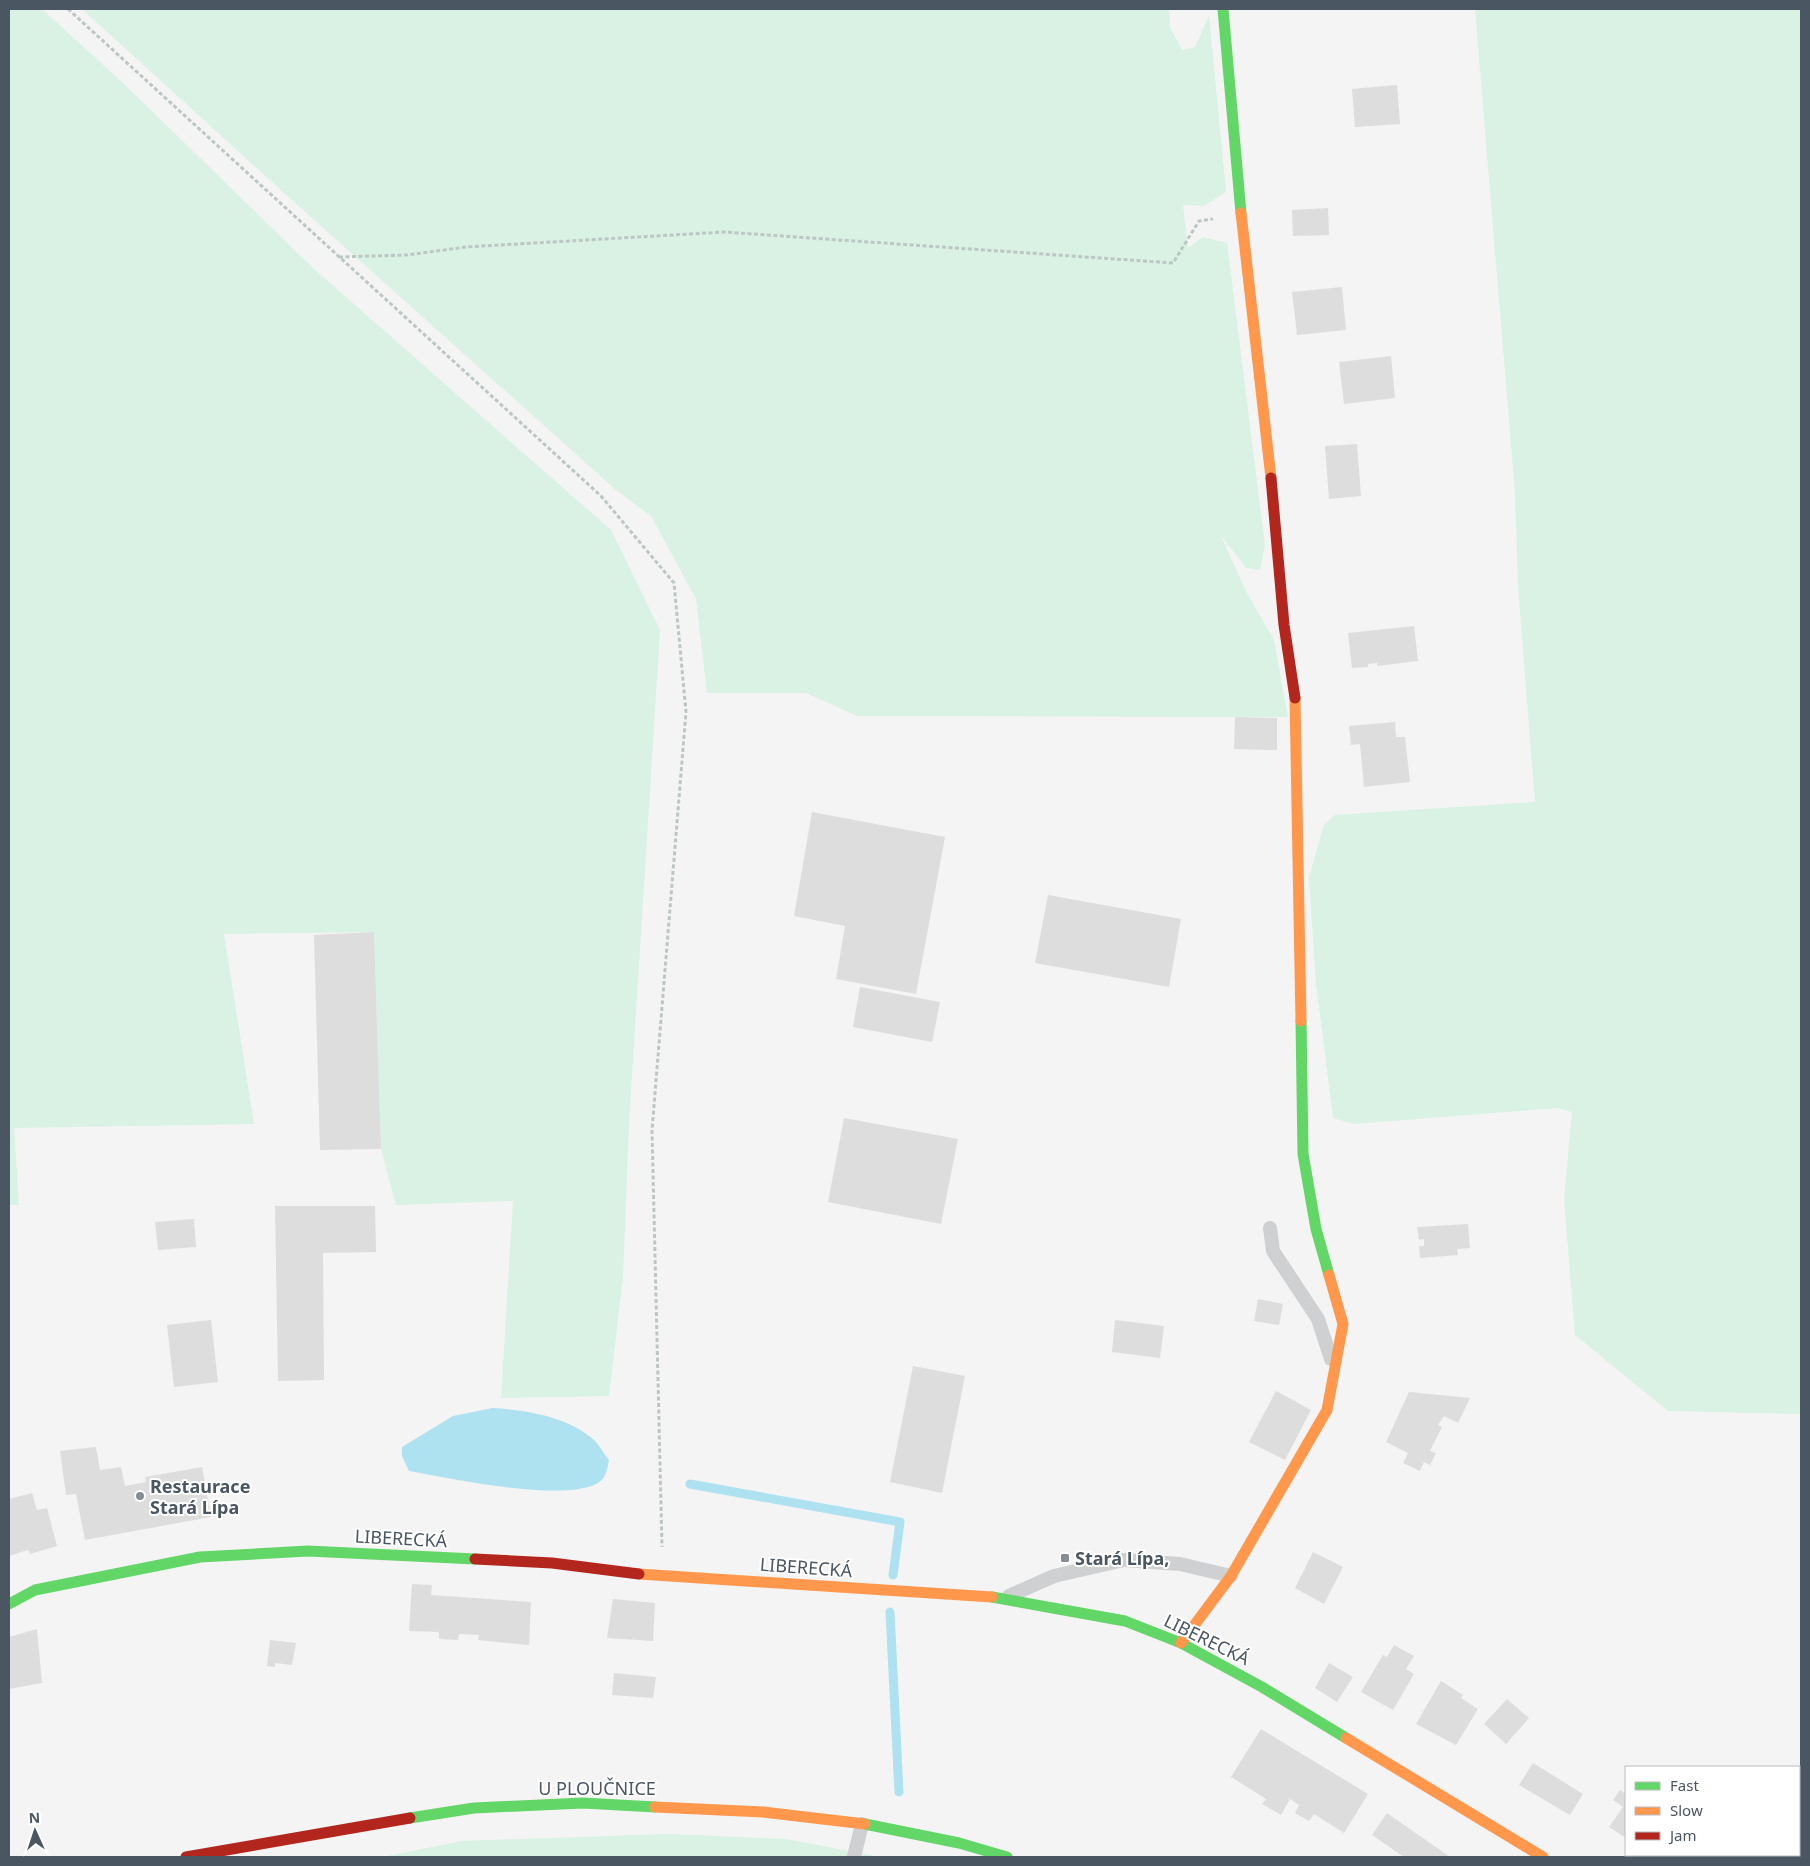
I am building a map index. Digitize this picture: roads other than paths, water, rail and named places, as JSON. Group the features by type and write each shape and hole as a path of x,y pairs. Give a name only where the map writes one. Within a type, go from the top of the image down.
{"street":[{"path":"1181,1643 1231,1576 1327,1410 1336,1372 1343,1324 1316,1229 1302,1154 1295,700 1284,625 1266,428 1241,217 1224,9"},
{"name":"LIBERECKÁ","path":"9,1604 35,1590 200,1557 299,1552 552,1563 663,1577 1004,1598 1125,1621 1181,1643 1262,1687 1542,1857"},
{"name":"U PLOUČNICE","path":"186,1857 326,1831 484,1807 583,1803 764,1812 862,1824 959,1843 1007,1857"}],"lane":[{"path":"1270,1228 1273,1251 1318,1319 1336,1372"},
{"path":"1004,1598 1054,1576 1124,1560 1180,1564 1231,1576"},
{"path":"854,1857 862,1824"}],"water":[{"path":"493,1408 547,1416 585,1433 597,1443 609,1460 605,1475 598,1483 582,1489 560,1491 506,1487 409,1471 402,1456 402,1447 453,1416"}],"waterway":[{"path":"690,1484 900,1522 893,1575"},
{"path":"890,1612 899,1792"}],"place":[{"name":"Restaurace Stará Lípa","path":"140,1496"},
{"name":"Stará Lípa,","path":"1065,1558"}]}
